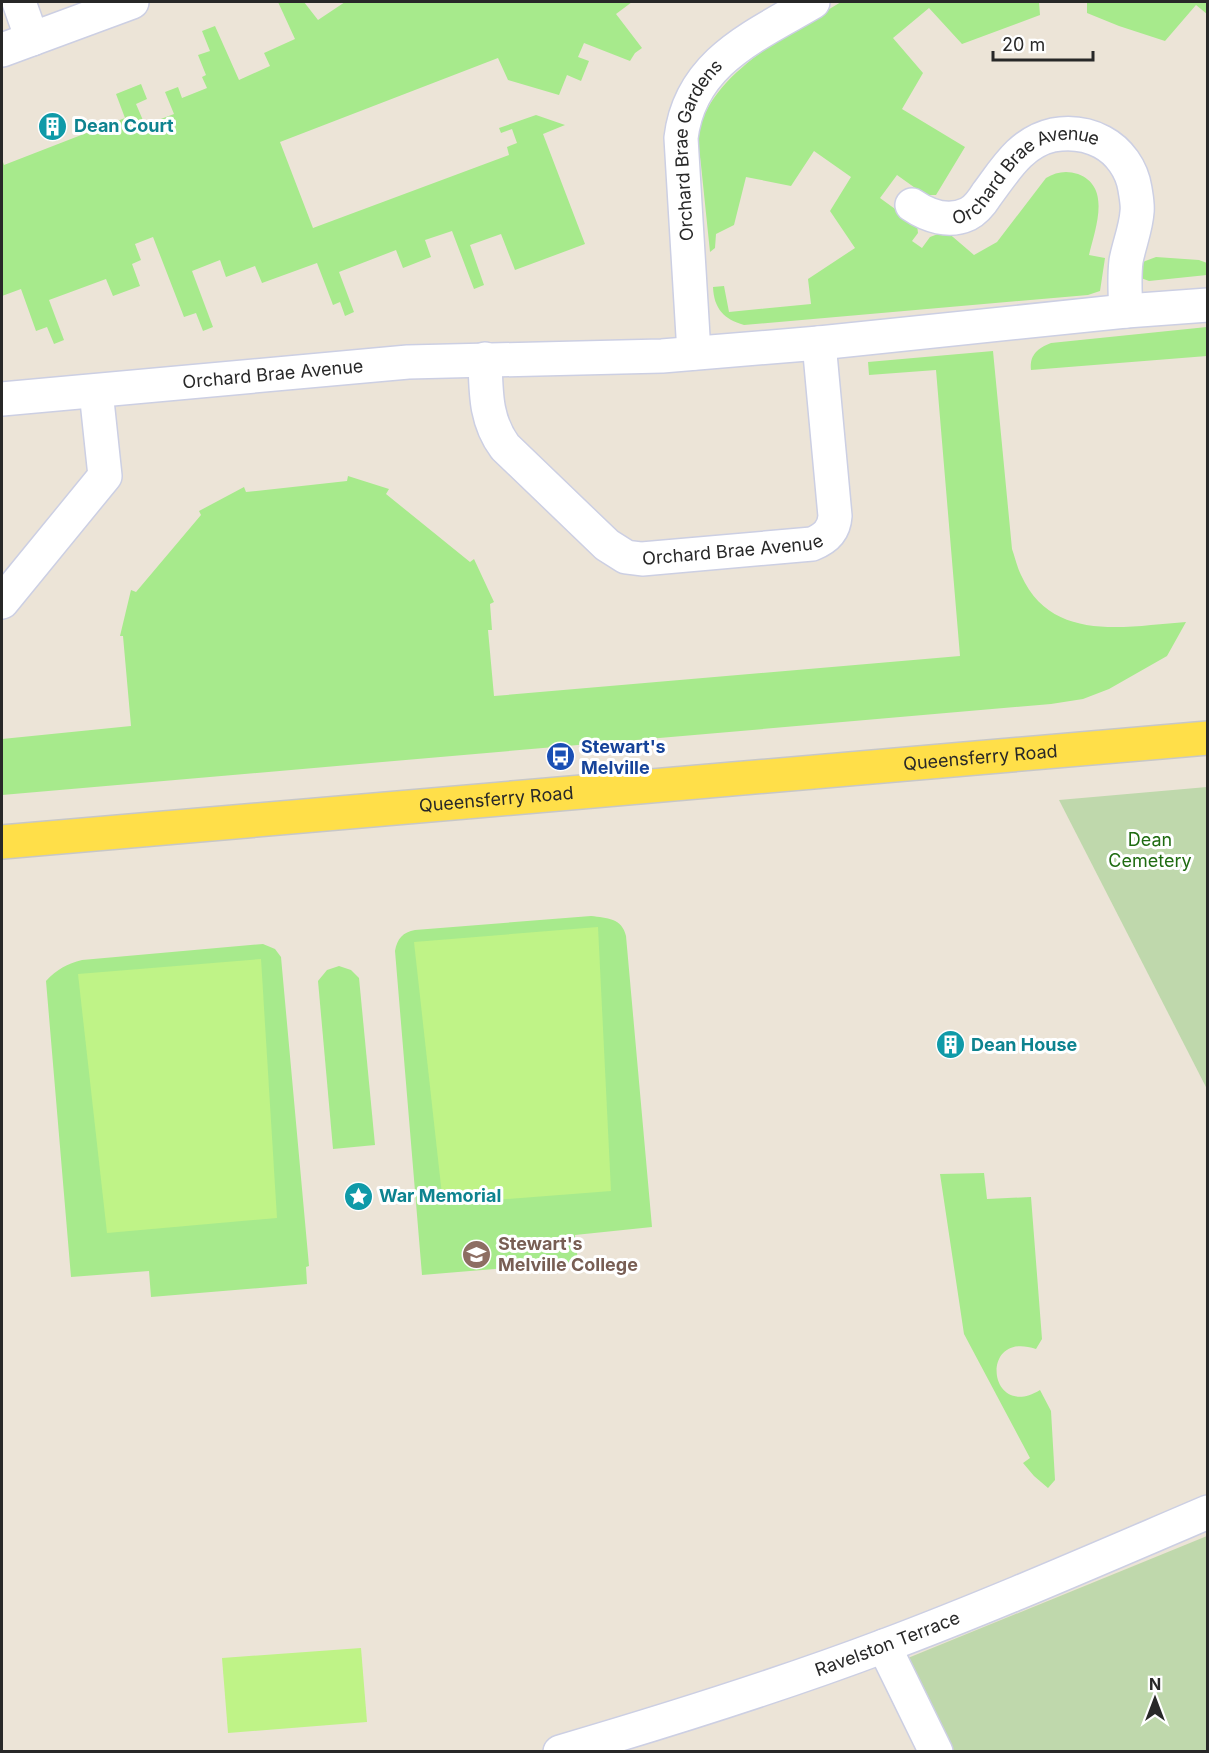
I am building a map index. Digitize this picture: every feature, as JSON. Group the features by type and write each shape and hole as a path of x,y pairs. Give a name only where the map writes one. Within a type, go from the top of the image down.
{"main road":[{"name":"Queensferry Road","path":"2,842 1208,738"}],"street":[{"path":"19,2 32,39"},
{"path":"2,50 132,2"},
{"name":"Orchard Brae Gardens","path":"694,353 681,138 686,115 698,87 721,59 737,46 813,2"},
{"name":"Orchard Brae Avenue","path":"912,205 932,216 949,218 968,214 978,207 1012,160 1034,142 1062,134 1094,137 1109,146 1122,158 1134,185 1137,212 1126,262 1126,311"},
{"name":"Orchard Brae Avenue","path":"2,399 398,363 485,359 624,358 694,353 1208,305"},
{"name":"Orchard Brae Avenue","path":"485,359 487,406 490,418 505,447 607,545 626,557 642,559 812,544 826,536 832,528 835,516 819,343"},
{"path":"2,602 105,476 96,391"},
{"name":"Ravelston Terrace","path":"560,1752 754,1691 884,1646 1208,1512"},
{"path":"884,1646 936,1752"}],"green space":[{"path":"278,2 304,2 318,20 345,2 632,2 616,14 642,48 630,61 584,43 578,57 589,61 581,81 567,75 559,95 508,80 498,58 280,142 313,228 509,155 507,147 517,143 512,129 501,133 499,128 536,115 565,125 543,134 585,244 515,270 501,234 470,245 484,285 474,289 452,231 425,240 431,257 403,268 396,250 339,272 354,312 345,316 340,302 333,305 317,263 262,283 255,266 226,277 220,260 192,271 213,327 203,331 196,313 184,317 153,237 135,244 141,260 132,264 140,286 113,296 106,279 49,300 64,340 54,344 47,327 36,331 21,289 2,296 2,159 4,165 125,118 116,94 141,84 147,99 136,104 145,125 174,114 165,92 178,87 182,98 207,88 202,77 206,75 198,55 210,51 202,31 215,26 239,80 270,66 264,53 295,39"},
{"path":"841,2 1039,2 1040,15 962,44 929,8 893,38 923,73 902,109 965,147 936,195 925,195 897,175 880,198 917,225 918,233 912,241 922,248 930,237 946,231 974,255 997,242 1046,178 1061,172 1078,174 1095,188 1098,198 1097,221 1089,255 1105,258 1100,291 1088,295 744,325 731,320 721,312 715,301 713,287 724,286 729,312 811,304 808,279 855,248 830,211 851,177 814,151 791,186 746,177 734,225 716,234 715,248 710,252 698,144 699,132 707,110 737,72 778,40"},
{"path":"1087,2 1207,2 1207,14 1196,5 1165,41 1087,13"},
{"path":"1156,257 1199,260 1207,263 1207,275 1149,281 1141,278 1140,263"},
{"path":"1207,327 1207,356 1031,370 1031,360 1035,353 1051,343"},
{"path":"993,351 1012,549 1018,569 1035,597 1052,612 1071,621 1093,626 1140,626 1186,622 1167,656 1109,689 1083,699 1051,704 2,795 2,739 131,726 123,636 120,636 131,590 136,592 201,515 199,511 244,487 246,492 347,481 348,476 389,489 386,494 470,562 474,559 494,602 490,604 492,630 488,630 494,696 960,656 936,370 869,375 868,362"},
{"name":"Dean Cemetery","path":"1208,787 1207,1089 1059,800"},
{"path":"591,916 608,918 617,922 626,936 652,1227 575,1235 578,1262 422,1275 395,951 397,943 404,934 415,930"},
{"path":"598,927 611,1191 443,1204 414,942"},
{"path":"263,944 275,949 281,957 309,1266 306,1267 307,1284 151,1297 149,1271 71,1277 46,981 62,968 82,960"},
{"path":"261,959 277,1218 107,1233 78,974"},
{"path":"339,966 351,970 359,978 375,1145 333,1149 318,981 327,970"},
{"path":"984,1173 987,1199 1031,1197 1042,1339 1036,1349 1017,1346 1005,1351 998,1362 997,1374 1001,1386 1009,1394 1023,1397 1040,1390 1051,1411 1055,1480 1048,1488 1023,1463 1030,1458 964,1334 940,1174"},
{"path":"1207,1536 1207,1751 952,1751 903,1660"},
{"path":"361,1648 367,1722 228,1733 222,1658"}],"place":[{"name":"Dean Court","path":"53,126"},
{"name":"Stewart's Melville","path":"560,757"},
{"name":"Dean House","path":"950,1045"},
{"name":"War Memorial","path":"358,1196"},
{"name":"Stewart's Melville College","path":"477,1254"}]}
